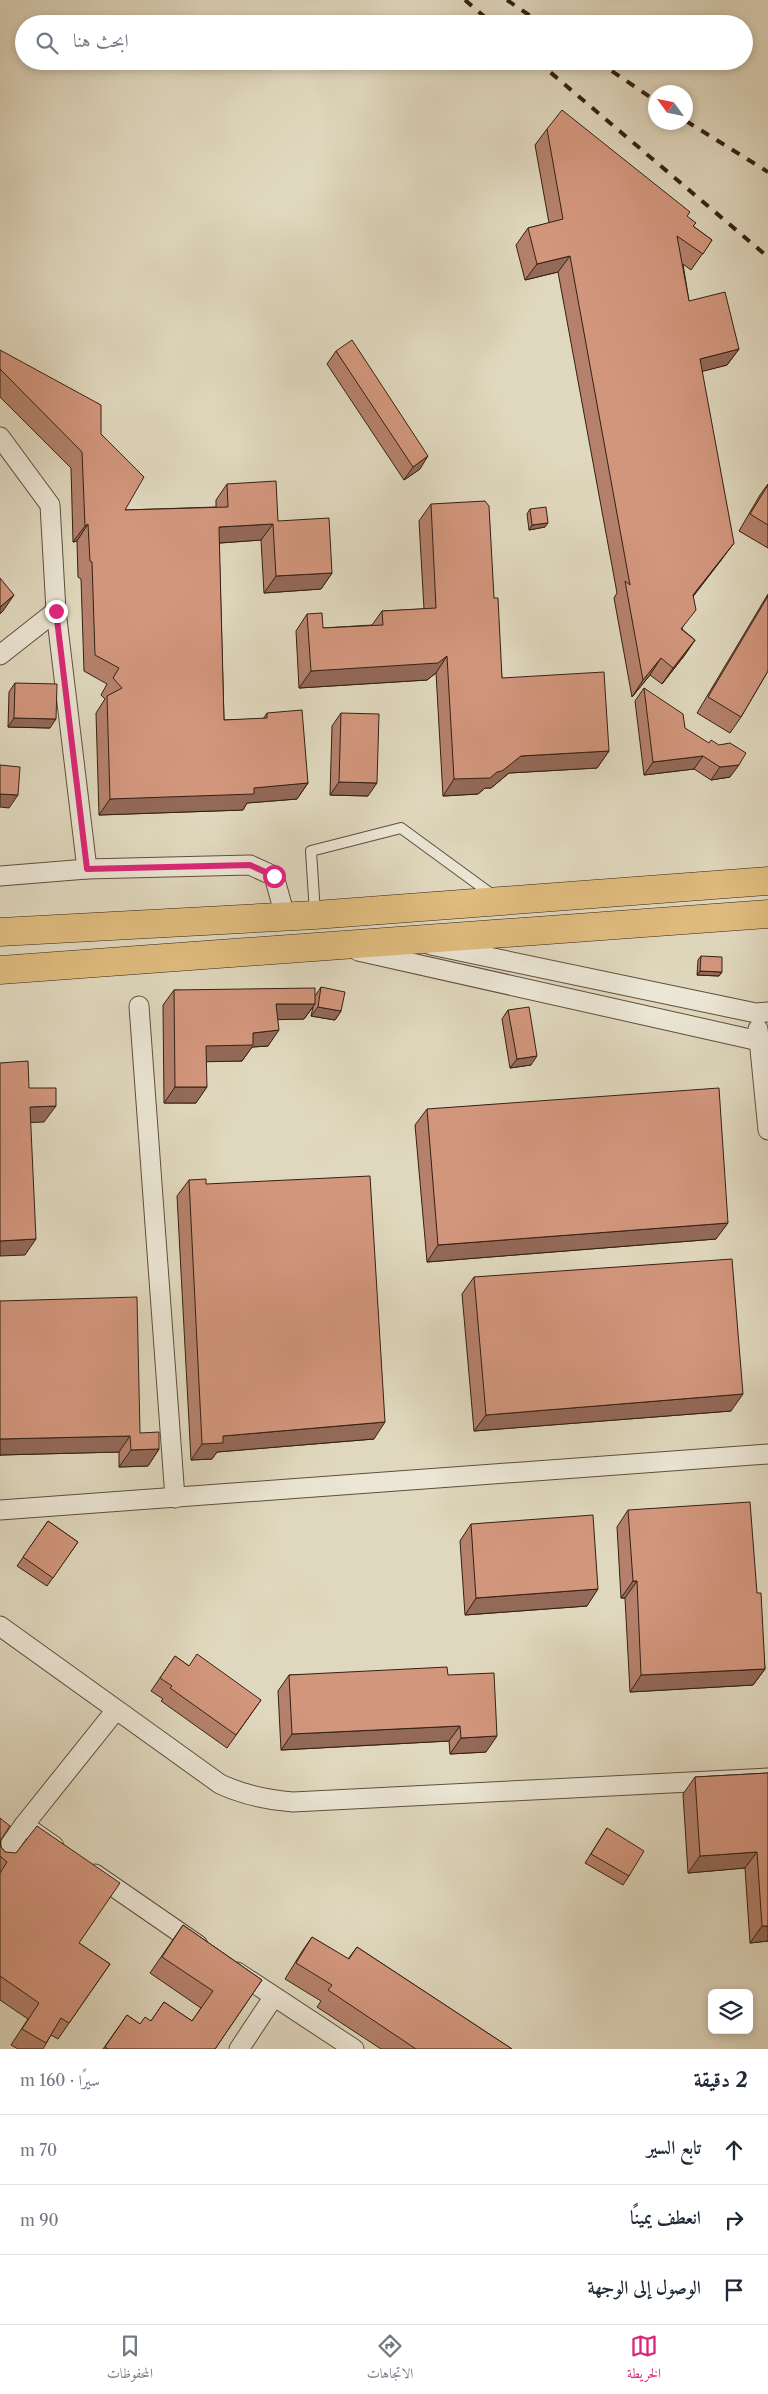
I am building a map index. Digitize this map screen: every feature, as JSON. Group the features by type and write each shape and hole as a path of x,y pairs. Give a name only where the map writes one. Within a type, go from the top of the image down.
{"highway":[{"path":"0,932 315,915 768,881"},
{"path":"0,970 768,914"}],"street":[{"path":"0,437 50,505 56,611 87,869"},
{"path":"0,655 56,611"},
{"path":"0,876 87,869 250,865 274,876 286,916"},
{"path":"409,941 762,1013 768,1130"},
{"path":"337,946 764,1041"},
{"path":"139,1006 175,1498"},
{"path":"0,1510 768,1454"},
{"path":"0,1626 220,1784 242,1794 264,1800 293,1802 768,1778"},
{"path":"0,1860 24,1826 116,1710"},
{"path":"24,1826 209,1953"},
{"path":"225,1964 354,2049"},
{"path":"239,2049 274,1998"}],"lane":[{"path":"315,915 311,851 401,828 501,901"}],"building":[{"path":"562,110 690,212 687,216 696,223 693,226 712,240 703,254 677,236 689,301 725,292 739,349 700,359 734,543 693,595 696,610 681,629 695,640 673,668 661,658 643,680 625,581 630,585 570,256 537,264 528,228 563,219 547,129"},
{"path":"352,340 428,456 413,467 336,351"},
{"path":"0,350 101,405 101,434 144,477 125,510 228,507 227,484 276,481 278,521 329,518 332,573 276,576 273,524 219,527 224,720 267,718 267,713 302,710 308,783 254,788 254,794 110,799 107,696 122,688 113,678 119,668 95,655 92,562 90,561 88,524 85,526 82,452 0,369"},
{"path":"768,485 768,525 750,514"},
{"path":"485,501 489,506 494,598 498,598 502,678 604,672 609,751 521,756 490,778 454,779 447,656 438,663 311,671 307,614 322,613 323,628 383,625 382,611 436,608 431,504"},
{"path":"546,507 548,523 532,525 530,509"},
{"path":"0,578 14,595 0,607"},
{"path":"768,596 768,671 741,717 708,697"},
{"path":"15,683 57,684 56,719 14,718"},
{"path":"644,688 683,714 685,728 709,743 711,740 719,745 730,743 746,753 739,765 720,767 703,756 653,762"},
{"path":"341,713 379,714 377,783 339,782"},
{"path":"0,765 20,767 18,795 0,794"},
{"path":"701,956 722,957 722,972 700,971"},
{"path":"321,987 345,992 341,1011 318,1007"},
{"path":"315,988 315,1004 276,1004 279,1030 253,1033 253,1045 206,1046 207,1087 175,1087 174,990"},
{"path":"529,1007 537,1056 517,1059 508,1010"},
{"path":"28,1061 29,1088 56,1088 56,1106 30,1107 36,1239 0,1241 0,1063"},
{"path":"719,1088 728,1223 438,1245 427,1109"},
{"path":"370,1176 385,1422 223,1436 223,1443 202,1444 189,1180 206,1179 206,1184"},
{"path":"732,1259 743,1394 486,1415 474,1277"},
{"path":"137,1297 140,1433 159,1432 159,1449 131,1450 130,1436 0,1439 0,1301"},
{"path":"750,1502 757,1593 761,1593 765,1669 641,1675 637,1581 633,1581 628,1510"},
{"path":"593,1515 598,1589 476,1598 471,1524"},
{"path":"48,1521 78,1542 53,1578 23,1557"},
{"path":"197,1654 261,1700 236,1735 170,1688 172,1686 160,1678 175,1656 189,1666"},
{"path":"447,1667 448,1675 494,1673 497,1736 461,1738 460,1726 292,1734 289,1675"},
{"path":"768,1773 768,1926 762,1926 757,1852 700,1856 695,1777"},
{"path":"0,1818 10,1826 0,1841"},
{"path":"37,1826 120,1883 79,1943 110,1964 69,2023 61,2018 46,2043 22,2029 39,2003 0,1976 0,1873 7,1862 0,1856 0,1841 1,1847 5,1852 16,1853"},
{"path":"607,1828 644,1851 629,1876 591,1854"},
{"path":"183,1925 262,1980 215,2049 108,2049 105,2047 127,2015 140,2024 145,2017 151,2021 164,2002 192,2021 213,1991 162,1957"},
{"path":"312,1937 349,1959 357,1947 512,2049 416,2049 328,1990 332,1985 296,1963"}],"railway":[{"path":"465,0 482,15"},
{"path":"507,0 529,15"},
{"path":"548,70 768,257"},
{"path":"610,70 648,96"},
{"path":"693,125 768,172"}],"route":[{"path":"56,611 87,869 250,865 274,876"}]}
